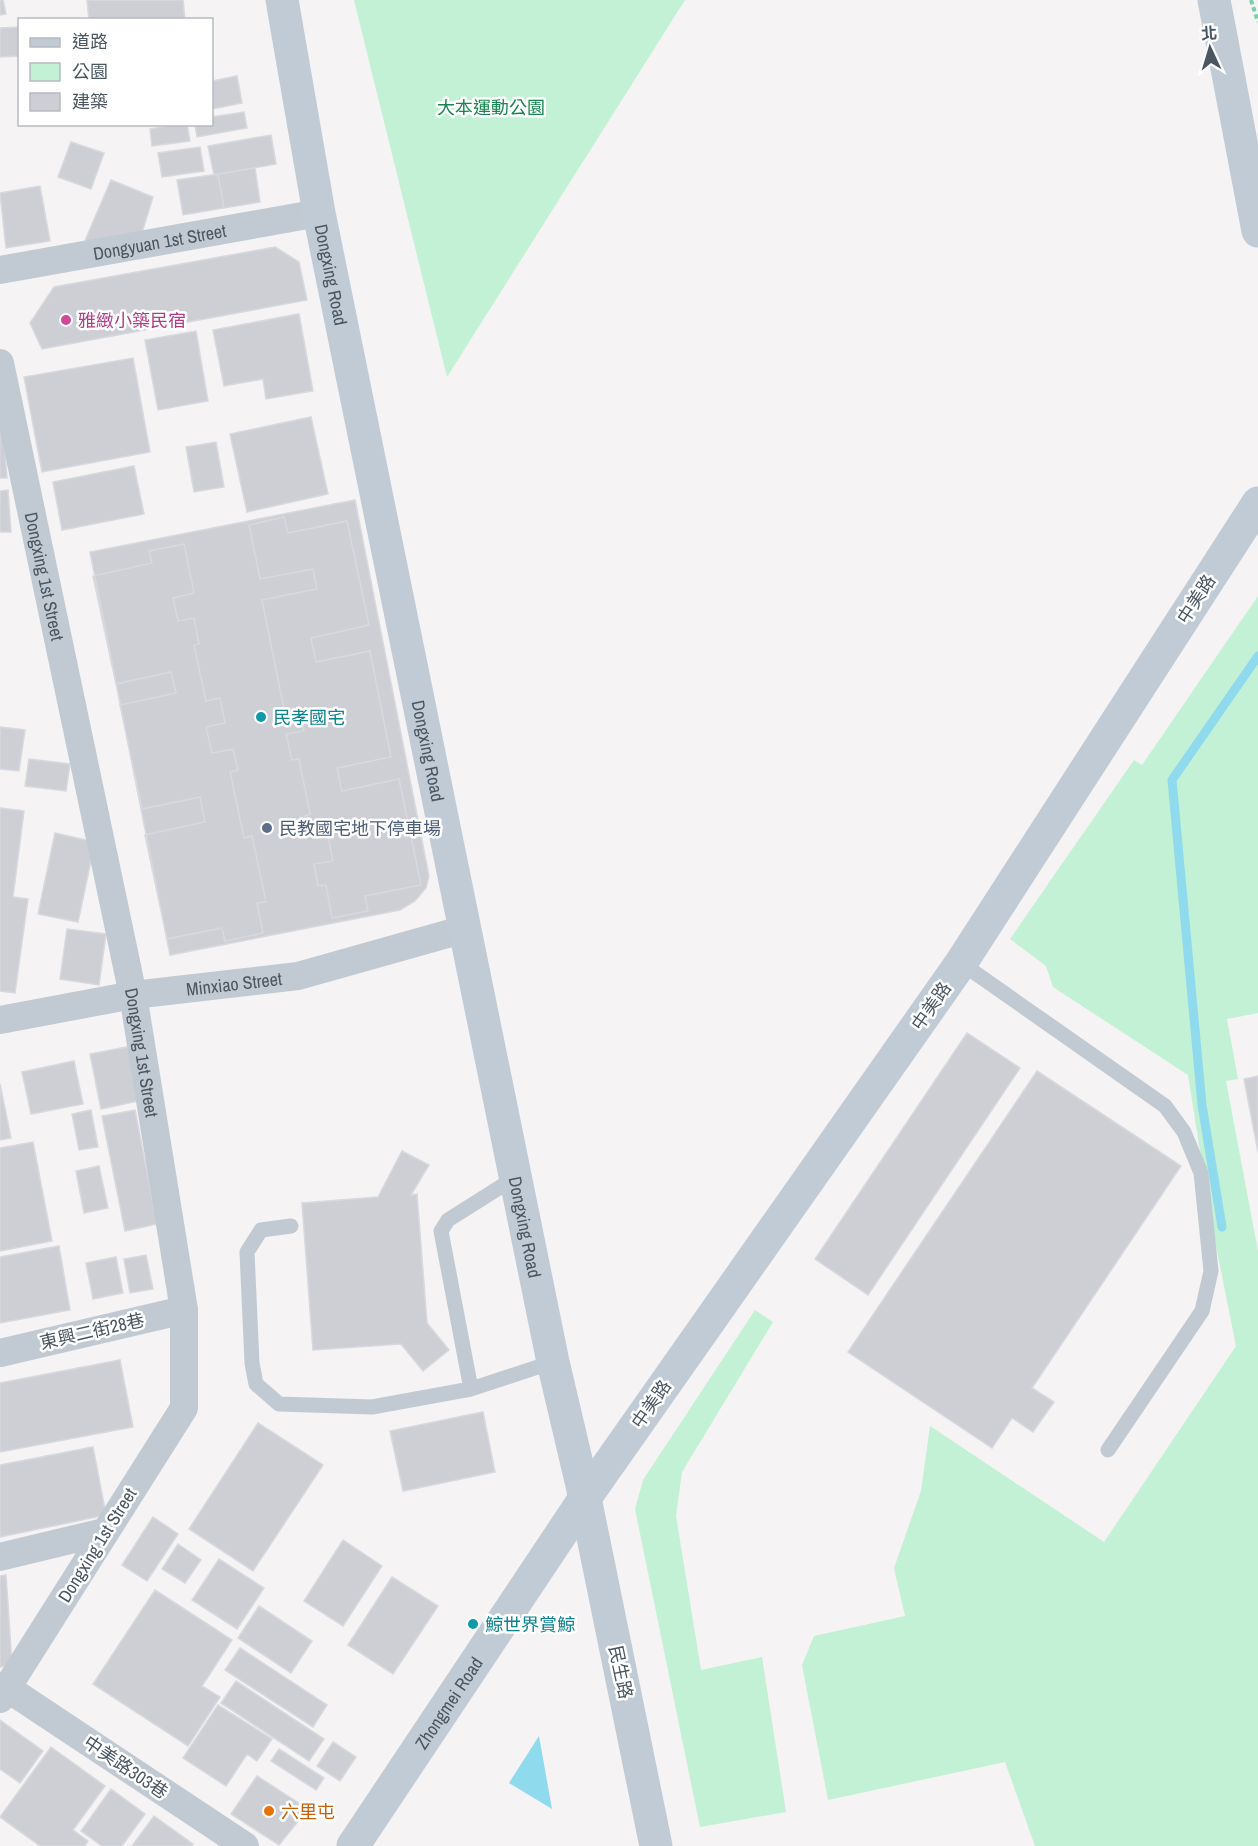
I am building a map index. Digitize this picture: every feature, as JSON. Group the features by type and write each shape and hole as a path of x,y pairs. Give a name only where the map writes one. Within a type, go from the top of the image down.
{"street":[{"name":"Dongxing Road","path":"282,0 320,213 553,1362 585,1498"},
{"path":"1214,0 1258,231"},
{"name":"Dongyuan 1st Street","path":"0,270 320,213"},
{"name":"Dongxing 1st Street","path":"0,363 133,995 184,1310 184,1408 2,1692"},
{"name":"中美路","path":"585,1498 961,963 1258,503"},
{"name":"Minxiao Street","path":"0,1020 133,995 298,976 465,928"},
{"name":"東興二街28巷","path":"0,1353 184,1310"},
{"name":"Zhongmei Road","path":"353,1846 585,1498"},
{"name":"民生路","path":"585,1498 656,1846"},
{"path":"0,1557 104,1532"},
{"name":"中美路303巷","path":"2,1692 245,1846"}],"lane":[{"path":"961,963 1165,1106 1184,1132 1201,1173 1211,1271 1202,1311 1108,1450"},
{"path":"471,1389 441,1231 448,1220 516,1177"},
{"path":"291,1226 261,1230 247,1252 252,1364 256,1384 279,1404 372,1407 471,1389 553,1362"}],"path":[{"path":"1251,0 1258,22"}],"green space":[{"name":"大本運動公園","path":"354,0 685,0 447,377"},
{"path":"1258,596 1258,1013 1227,1019 1238,1079 1226,1081 1258,1251 1258,1846 1035,1846 1005,1762 828,1800 802,1665 814,1636 905,1616 894,1568 921,1491 930,1426 1104,1542 1236,1346 1211,1221 1188,1075 1053,987 1046,966 1010,939 1134,760 1142,765"},
{"path":"755,1310 773,1322 682,1472 676,1516 701,1670 762,1657 786,1812 700,1827 635,1509 643,1480"}],"water":[{"path":"539,1736 552,1809 509,1783"}],"building":[{"path":"0,0 3,0 6,14 0,15"},
{"path":"87,0 183,0 185,18 89,18"},
{"path":"18,27 18,56 0,57 0,28"},
{"path":"237,76 242,103 213,109 213,81"},
{"path":"244,112 247,128 197,137 195,126 213,126 213,117"},
{"path":"187,126 190,141 152,146 150,129"},
{"path":"271,135 276,164 214,175 208,146"},
{"path":"71,142 104,153 91,189 58,177"},
{"path":"200,147 204,171 162,177 158,153"},
{"path":"255,168 260,202 224,208 218,174"},
{"path":"218,174 224,208 183,215 177,180"},
{"path":"111,180 153,197 141,236 84,243"},
{"path":"40,186 50,241 6,248 0,193"},
{"path":"275,247 299,262 307,300 42,349 30,323 54,287"},
{"path":"299,314 313,391 266,399 263,379 224,386 213,330"},
{"path":"196,331 208,401 158,410 145,340"},
{"path":"133,358 150,452 42,472 24,377"},
{"path":"0,417 2,417 7,478 0,478"},
{"path":"311,417 328,494 247,512 230,434"},
{"path":"216,442 224,487 194,492 186,447"},
{"path":"134,466 144,514 62,530 53,482"},
{"path":"8,490 11,532 0,532 0,491"},
{"name":"民孝國宅","path":"355,500 429,876 426,888 415,901 400,910 170,955 90,552"},
{"name":"民孝國宅","path":"284,517 288,533 347,521 369,625 311,638 316,662 370,651 391,757 337,768 342,791 399,779 421,885 365,896 368,911 332,918 326,885 318,886 314,864 333,861 327,831 309,835 305,816 310,814 299,759 292,760 286,734 304,731 300,711 285,714 262,600 317,589 313,569 260,579 249,525"},
{"name":"民孝國宅","path":"184,544 194,593 173,598 178,621 194,618 199,644 194,645 206,701 220,698 225,723 206,727 212,753 233,749 238,770 230,772 244,838 252,836 266,902 257,903 263,933 225,941 222,928 167,939 145,835 205,822 200,797 142,809 120,705 176,693 171,672 116,684 93,576 152,563 149,551"},
{"path":"0,727 25,730 19,771 0,769"},
{"path":"29,759 70,764 66,791 25,786"},
{"path":"0,808 24,811 13,897 28,899 15,993 0,991"},
{"path":"55,833 95,842 78,922 38,914"},
{"path":"67,929 106,934 99,985 60,979"},
{"path":"967,1033 1020,1068 868,1295 815,1259"},
{"path":"132,1046 143,1100 101,1109 90,1054"},
{"path":"74,1061 83,1104 31,1114 22,1072"},
{"path":"1037,1071 1181,1166 1032,1388 1054,1402 1033,1432 1012,1418 992,1448 848,1352"},
{"path":"1258,1076 1258,1152 1244,1079"},
{"path":"0,1084 11,1138 0,1140"},
{"path":"91,1110 98,1147 79,1150 72,1114"},
{"path":"135,1110 157,1224 125,1231 102,1116"},
{"path":"33,1142 52,1241 0,1251 0,1148"},
{"path":"402,1151 429,1165 411,1195 417,1194 427,1323 449,1350 423,1371 401,1344 313,1350 302,1203 378,1197"},
{"path":"99,1166 108,1208 84,1213 76,1171"},
{"path":"59,1246 70,1310 0,1323 0,1257"},
{"path":"146,1255 153,1289 130,1293 124,1259"},
{"path":"116,1257 123,1293 93,1299 86,1263"},
{"path":"120,1360 133,1427 0,1452 0,1383"},
{"path":"483,1412 495,1472 403,1491 390,1431"},
{"path":"258,1423 323,1465 253,1571 189,1529"},
{"path":"93,1447 106,1515 0,1537 0,1465"},
{"path":"153,1517 178,1534 147,1581 122,1565"},
{"path":"343,1540 382,1566 343,1626 304,1601"},
{"path":"178,1544 201,1560 185,1583 162,1569"},
{"path":"219,1559 264,1588 237,1629 192,1600"},
{"path":"6,1575 12,1665 0,1667 0,1576"},
{"path":"392,1577 438,1606 393,1674 348,1645"},
{"path":"155,1590 232,1640 202,1686 220,1697 188,1746 93,1684"},
{"path":"259,1606 312,1641 291,1673 238,1638"},
{"path":"240,1648 327,1705 313,1727 225,1670"},
{"path":"236,1681 324,1739 309,1761 221,1703"},
{"path":"218,1705 272,1739 257,1761 247,1754 226,1786 183,1758"},
{"path":"0,1720 43,1751 20,1783 0,1769"},
{"path":"333,1742 356,1757 340,1781 317,1766"},
{"path":"51,1747 105,1786 73,1830 88,1841 85,1846 40,1846 0,1817"},
{"path":"279,1749 324,1778 316,1790 271,1761"},
{"name":"六里屯","path":"257,1776 308,1809 279,1845 231,1814"},
{"path":"111,1789 145,1814 122,1846 102,1846 81,1831"},
{"path":"154,1816 193,1844 192,1846 132,1846"}],"waterway":[{"path":"1222,1227 1202,1105 1172,780 1258,656"}],"place":[{"name":"雅緻小築民宿","path":"66,320"},
{"name":"民孝國宅","path":"261,717"},
{"name":"民教國宅地下停車場","path":"267,828"},
{"name":"鯨世界賞鯨","path":"473,1624"},
{"name":"六里屯","path":"269,1811"}]}
